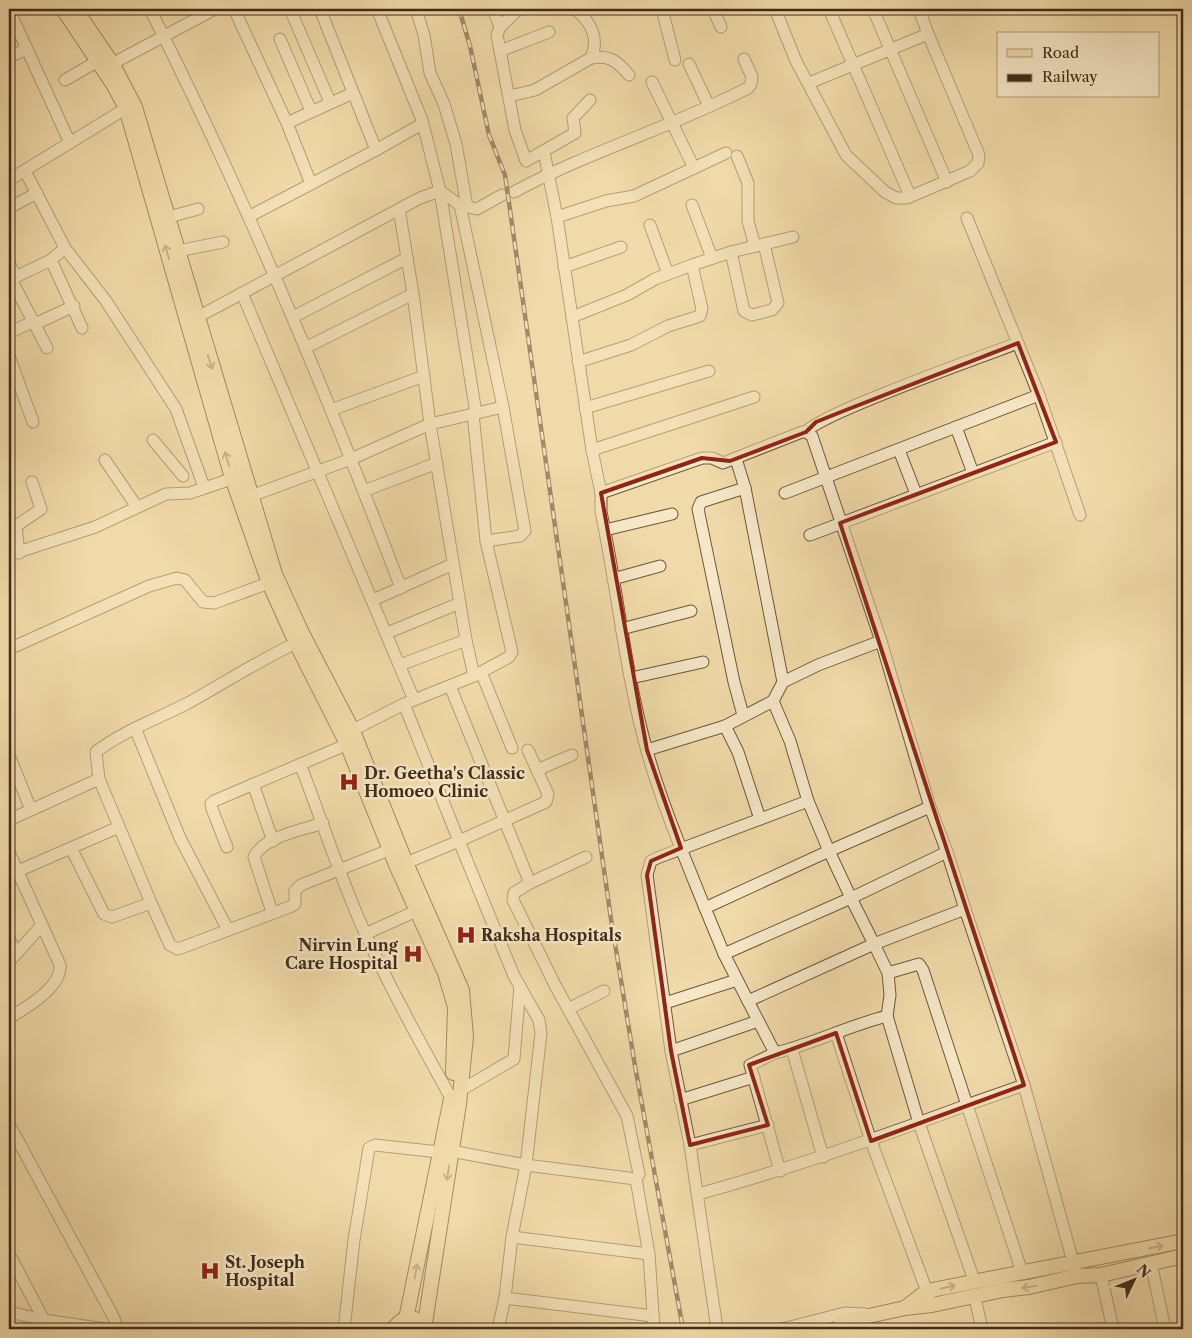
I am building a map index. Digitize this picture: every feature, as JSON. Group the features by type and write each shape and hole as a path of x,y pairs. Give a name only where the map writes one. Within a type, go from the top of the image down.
{"main road":[{"path":"63,9 104,64"},
{"path":"75,9 104,64 130,106 169,217 192,320"},
{"path":"130,106 269,583 296,643 350,737 389,850 422,909"},
{"path":"238,476 251,496 275,574 406,863 455,1006 456,1094 445,1151 406,1319"},
{"path":"427,1326 445,1151"},
{"path":"842,1325 869,1314 975,1298 1183,1242"},
{"path":"905,1308 927,1291 974,1280 1022,1272 1076,1270 1101,1275 1183,1256"},
{"path":"392,1329 406,1319 416,1318 427,1326"}],"street":[{"path":"150,9 250,216 351,459 401,588"},
{"path":"66,80 164,36 215,9"},
{"path":"234,9 286,123 311,184"},
{"path":"290,9 330,102"},
{"path":"320,9 376,150"},
{"path":"227,847 211,804 218,798 300,764 409,702 477,674 509,657 512,652 486,541 475,414 440,191 422,124 377,9"},
{"path":"416,9 424,35 430,73 444,104 456,144 464,206 525,531 520,536 486,541"},
{"path":"493,9 500,26"},
{"path":"519,9 500,26 497,35 515,130 526,162 575,133 572,118 590,100"},
{"path":"575,9 591,25 595,50 591,58"},
{"path":"662,9 674,60"},
{"path":"713,9 722,26"},
{"path":"775,9 796,60 851,162 866,172 885,192 896,198 910,196 970,171 978,163 979,155 919,9"},
{"path":"829,9 910,196"},
{"path":"873,9 947,182"},
{"path":"9,10 70,143"},
{"path":"500,51 549,32"},
{"path":"809,83 928,34"},
{"path":"280,39 311,111"},
{"path":"9,57 27,49"},
{"path":"510,96 535,90 591,58 601,56 615,60 629,74"},
{"path":"514,192 537,180 673,124 752,84 752,77 744,59"},
{"path":"689,64 709,106"},
{"path":"652,82 694,168"},
{"path":"286,123 353,93"},
{"path":"10,177 24,171 130,106"},
{"path":"250,216 422,124"},
{"path":"544,152 557,217 585,408 601,494 601,512 621,630 647,750 704,908 724,954 775,1053"},
{"path":"557,217 606,201 634,196 694,168 731,154 748,183 748,221 760,245 778,304 772,310 752,315 744,311 731,252"},
{"path":"24,171 65,248 106,301 176,410 204,488"},
{"path":"440,191 464,206 477,209 502,195"},
{"path":"192,320 420,198 440,191"},
{"path":"9,208 36,193"},
{"path":"692,206 712,258"},
{"path":"169,217 198,209"},
{"path":"399,209 413,294 430,424 466,640 477,674 512,748"},
{"path":"967,218 1039,395 1080,515"},
{"path":"650,225 668,274"},
{"path":"572,317 628,295 650,282 692,265 731,252 793,237"},
{"path":"178,251 223,242"},
{"path":"564,267 621,247"},
{"path":"12,279 51,260 65,248"},
{"path":"293,317 407,258"},
{"path":"51,260 74,306 82,328"},
{"path":"9,263 12,279 47,348"},
{"path":"578,362 632,344 663,328 700,316 702,310 692,265"},
{"path":"242,293 387,633 400,666 409,702 459,841 520,986 539,1020 541,1033 526,1165 512,1237 505,1298 498,1329"},
{"path":"305,348 413,294"},
{"path":"9,333 74,306"},
{"path":"601,494 702,458 712,458 723,463 736,459 806,432 816,422 1018,343"},
{"path":"9,356 33,422"},
{"path":"585,408 709,371"},
{"path":"331,410 424,376"},
{"path":"785,493 1039,395"},
{"path":"592,450 754,397"},
{"path":"251,496 316,470 351,459 430,424 503,407"},
{"path":"956,427 973,474"},
{"path":"806,432 812,436 881,641 930,807 1024,1085 1076,1270"},
{"path":"153,440 183,476"},
{"path":"810,536 1056,442"},
{"path":"899,450 916,494"},
{"path":"736,459 745,488 783,682"},
{"path":"106,460 137,507"},
{"path":"364,492 437,463"},
{"path":"166,494 183,476 196,469"},
{"path":"32,482 41,509 16,526 14,554 96,527 166,494 190,493 238,476"},
{"path":"743,715 734,682 698,509 701,502 745,488"},
{"path":"605,530 672,514"},
{"path":"373,600 453,564"},
{"path":"613,578 660,566"},
{"path":"9,649 149,586 177,578 185,580 203,602 214,603 269,583"},
{"path":"387,633 460,603"},
{"path":"621,630 692,611"},
{"path":"400,666 466,640"},
{"path":"647,750 725,726 773,701 783,682 818,665 881,641"},
{"path":"296,643 259,661 188,703 135,728 96,752 99,779 150,903 174,948 178,949 295,904 295,891 301,884 389,850"},
{"path":"631,678 703,662"},
{"path":"450,686 530,883"},
{"path":"773,701 790,741 808,801 829,851 888,973 890,995 887,1016 919,1123 974,1280"},
{"path":"725,726 738,752 760,819"},
{"path":"135,728 180,838 228,930"},
{"path":"406,863 546,802 548,798 528,750"},
{"path":"9,755 31,810"},
{"path":"537,770 572,755"},
{"path":"300,764 323,823 338,871 365,934 408,1021 456,1094 514,1059 520,986"},
{"path":"9,820 99,779"},
{"path":"254,784 273,841"},
{"path":"717,1329 690,1145 671,1051 647,875 651,861 808,801"},
{"path":"704,908 930,807"},
{"path":"272,912 254,857 258,851 273,841 323,823"},
{"path":"18,871 119,827"},
{"path":"71,848 104,914 112,917 150,903"},
{"path":"9,852 61,971 43,995 31,1005 9,1018"},
{"path":"724,954 851,898 946,852"},
{"path":"586,858 530,883 514,893 513,900 568,1009 627,1116 639,1174 636,1179 649,1254 654,1329"},
{"path":"365,934 422,909"},
{"path":"748,1001 874,944 965,909"},
{"path":"12,958 42,925"},
{"path":"9,938 12,958"},
{"path":"888,973 916,963 922,966 1022,1272"},
{"path":"665,1003 737,980"},
{"path":"568,1009 604,991"},
{"path":"780,1171 750,1065 775,1053 792,1049 865,1022 887,1016"},
{"path":"671,1051 758,1021"},
{"path":"836,1033 871,1141 932,1305"},
{"path":"792,1049 823,1157"},
{"path":"680,1100 754,1076"},
{"path":"698,1194 780,1171 871,1141 1024,1085"},
{"path":"9,1124 13,1145 114,1318 118,1329"},
{"path":"690,1145 768,1125"},
{"path":"344,1329 354,1240 368,1148 375,1144 445,1151 526,1165 636,1179"},
{"path":"512,1237 649,1254"},
{"path":"9,1254 44,1324"},
{"path":"1151,1263 1165,1329"},
{"path":"1101,1275 1113,1329"},
{"path":"505,1298 653,1316"},
{"path":"975,1298 982,1329"},
{"path":"9,1312 44,1324 106,1329"},
{"path":"782,1329 845,1313 869,1314"}],"highlighted area":[{"path":"1018,343 1056,442 840,523 1024,1085 871,1141 836,1033 749,1065 768,1125 690,1145 671,1051 647,875 651,861 681,848 647,750 601,493 702,458 730,461 806,432 816,422"}],"tunnel":[{"path":"812,1329 841,1322"}],"railway":[{"path":"459,9 470,46 489,135 505,175 611,919 635,1066 683,1329"}],"place":[{"name":"Dr. Geetha's Classic Homoeo Clinic","path":"349,782"},
{"name":"Raksha Hospitals","path":"466,935"},
{"name":"Nirvin Lung Care Hospital","path":"413,954"},
{"name":"St. Joseph Hospital","path":"210,1271"}]}
